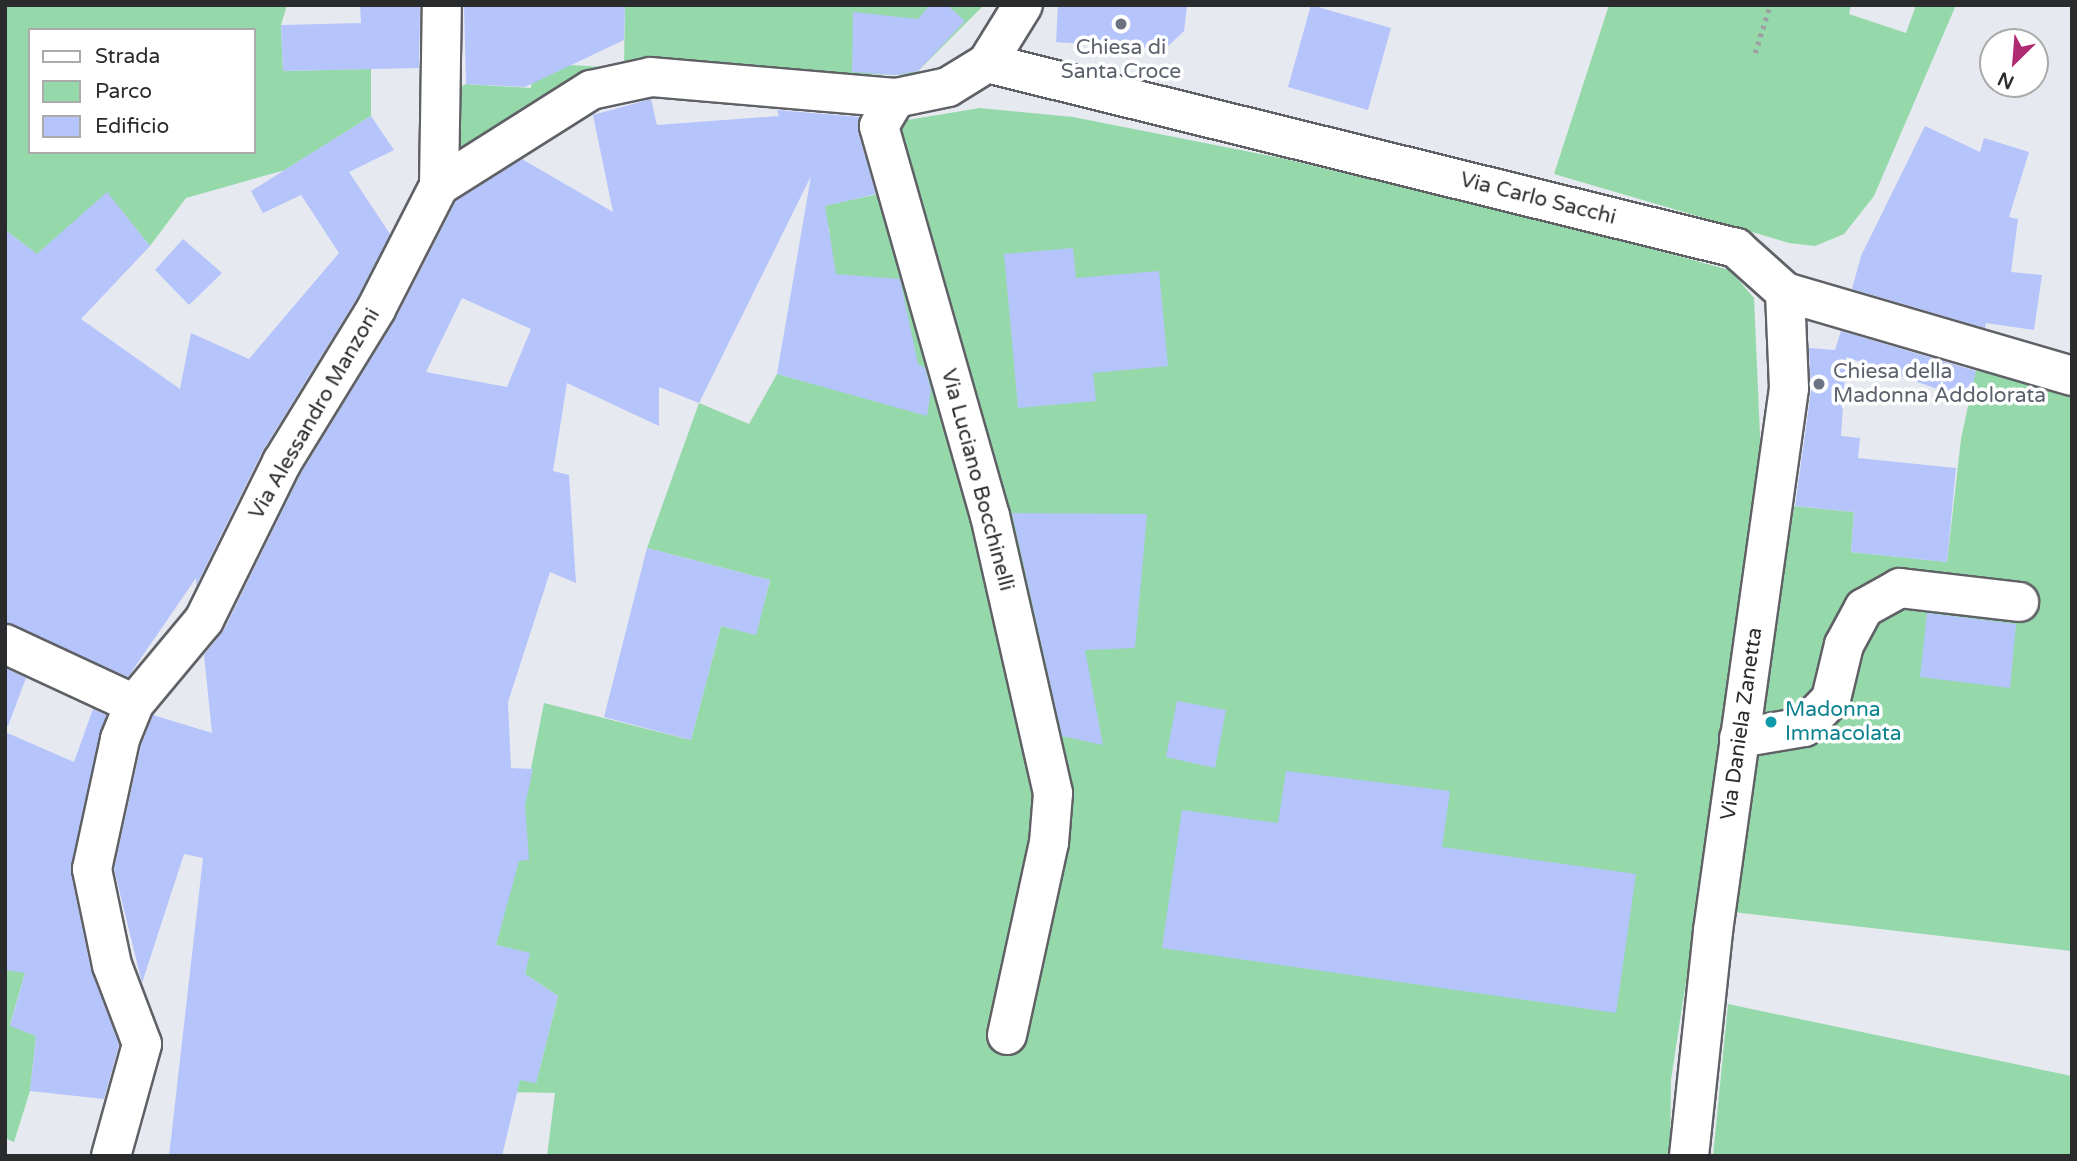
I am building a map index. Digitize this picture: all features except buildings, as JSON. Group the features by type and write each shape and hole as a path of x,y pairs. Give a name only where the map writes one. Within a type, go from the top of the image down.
{"street":[{"path":"439,186 443,5"},
{"path":"439,186 591,90 651,77 896,98 948,88 987,64 1023,5"},
{"name":"Via Carlo Sacchi","path":"987,64 1736,248 1784,292 2072,376"},
{"name":"Via Luciano Bocchinelli","path":"896,98 879,126 990,516 1053,793 1049,843 1007,1035"},
{"name":"Via Alessandro Manzoni","path":"111,1156 142,1044 111,965 92,869 120,739 134,704 204,620 282,462 376,309 439,186"},
{"name":"Via Daniela Zanetta","path":"1689,1156 1739,738 1789,388 1784,292"},
{"path":"1739,738 1804,727 1831,699 1844,645 1864,608 1900,588 2019,602"},
{"path":"5,644 134,704"}],"path":[{"path":"1755,53 1770,5"}],"green space":[{"path":"5,5 287,5 281,25 283,71 371,69 371,116 285,170 186,198 150,246 107,193 37,254 5,230"},
{"path":"625,5 984,5 914,75 646,71 455,166 459,88 466,84 531,88 533,63 624,68"},
{"path":"1609,5 1851,5 1849,14 1906,33 1916,5 1956,5 1874,196 1844,234 1815,246 1789,243 1554,174"},
{"path":"980,108 1073,117 1281,158 1581,230 1730,270 1754,298 1762,481 1671,1080 1670,1156 547,1156 555,1093 505,1092 500,1075 536,1083 558,996 525,974 529,953 496,945 544,703 691,740 721,626 756,634 770,580 647,548 699,403 749,424 777,374 818,385 802,237 830,233 823,206 878,194 862,120 895,122"},
{"path":"1978,359 2072,386 2072,951 1733,912 1794,506 1854,512 1851,552 1947,562 1961,439"},
{"path":"5,904 87,971 114,986 28,962 10,1025 36,1036 30,1091 14,1142 5,1138"},
{"path":"1728,1004 2072,1076 2072,1156 1713,1156"}],"place":[{"name":"Chiesa di Santa Croce","path":"1121,24"},
{"name":"Chiesa della Madonna Addolorata","path":"1819,384"},
{"name":"Madonna Immacolata","path":"1771,722"}]}
